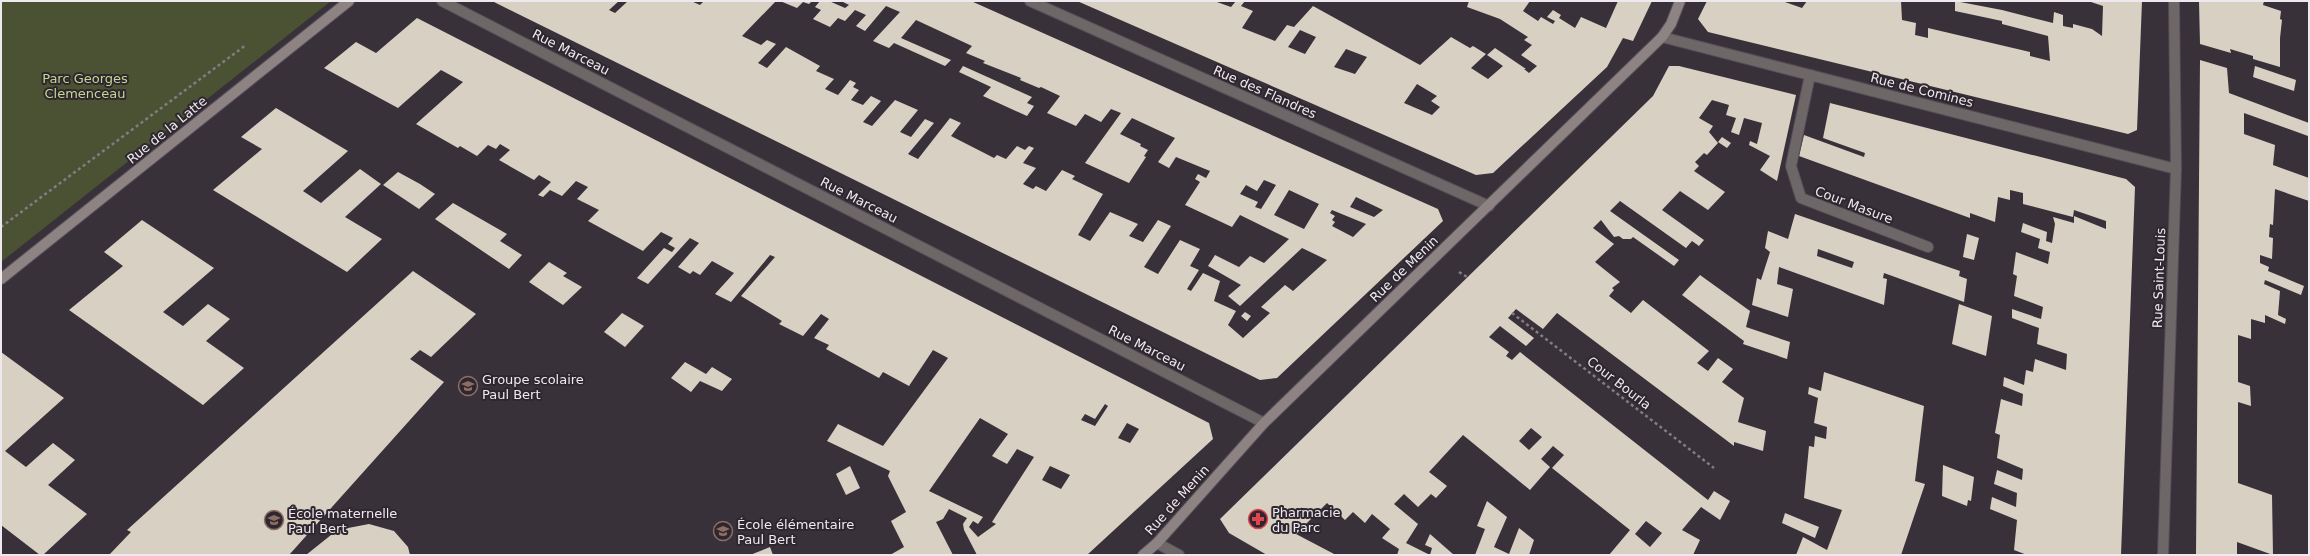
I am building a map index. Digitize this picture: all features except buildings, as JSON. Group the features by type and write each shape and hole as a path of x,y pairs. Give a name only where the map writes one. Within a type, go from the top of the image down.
{"street":[{"name":"Rue de la Latte","path":"1,279 349,1"},
{"name":"Rue Marceau","path":"442,1 1264,423"},
{"name":"Rue des Flandres","path":"1030,1 1489,206"},
{"name":"Rue de Menin","path":"1143,555 1157,543 1264,423 1662,37 1671,24 1680,1"},
{"name":"Rue Saint-Louis","path":"2163,555 2176,169 2174,1"},
{"name":"Rue de Comines","path":"1662,37 2176,169"},
{"name":"Cour Masure","path":"1810,75 1791,166 1801,198 1928,246"},
{"path":"1157,543 1179,555"}],"path":[{"path":"1,227 248,43"},
{"name":"Cour Bourla","path":"1512,313 1714,468"}],"green space":[{"name":"Parc Georges Clemenceau","path":"1,1 331,1 1,262"}],"place":[{"name":"Groupe scolaire Paul Bert","path":"468,386"},
{"name":"Pharmacie du Parc","path":"1258,519"},
{"name":"École maternelle Paul Bert","path":"274,520"},
{"name":"École élémentaire Paul Bert","path":"723,531"}]}
